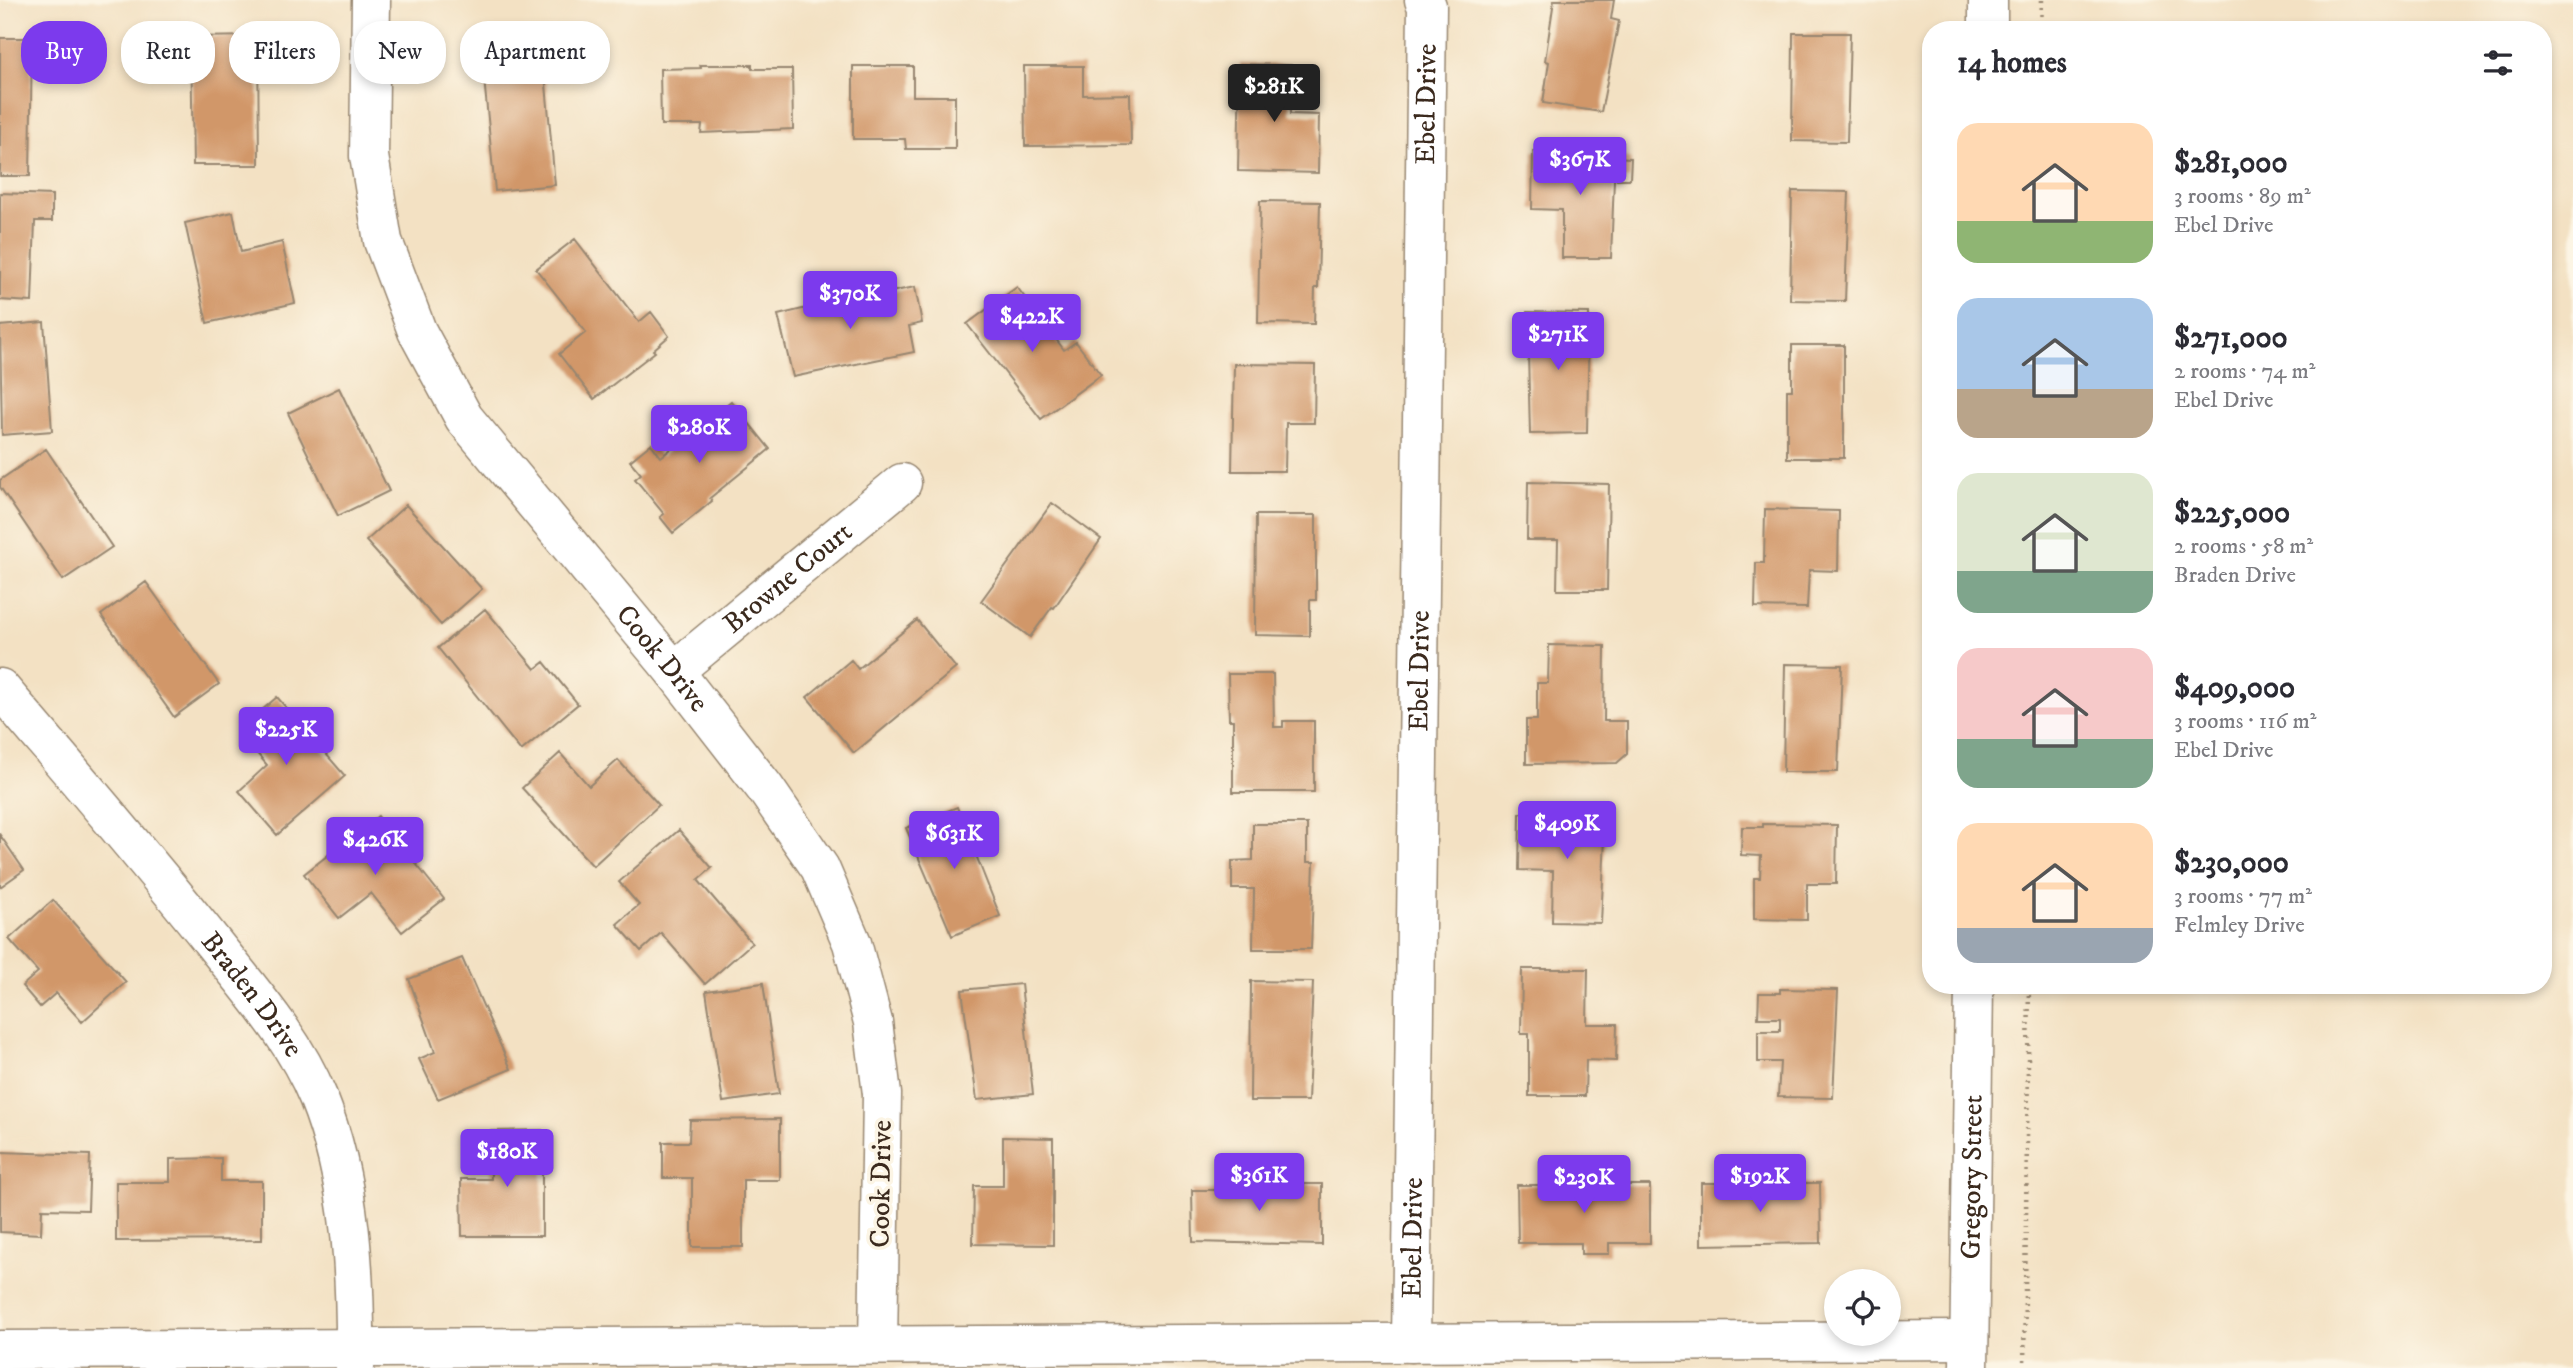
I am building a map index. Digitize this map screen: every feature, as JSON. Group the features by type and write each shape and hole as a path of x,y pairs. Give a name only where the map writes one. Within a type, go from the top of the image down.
{"street":[{"name":"Cook Drive","path":"371,0 369,156 383,241 417,331 464,418 674,671 765,788 820,867 852,943 873,1022 882,1094 878,1345"},
{"name":"Ebel Drive","path":"1410,1343 1427,6 1424,0"},
{"path":"1988,21 1989,0"},
{"name":"Browne Court","path":"674,671 902,484"},
{"name":"Braden Drive","path":"0,688 165,882 276,1022 317,1096 338,1159 355,1274 355,1358"},
{"name":"Gregory Street","path":"1969,1354 1974,994"},
{"path":"0,1350 355,1358 878,1345 1410,1343 1969,1354"}],"path":[{"path":"2041,21 2042,0"},
{"path":"2024,1368 2029,994"}],"building":[{"path":"1554,0 1614,0 1611,19 1619,21 1601,112 1543,103 1549,62 1545,61"},
{"path":"1793,33 1850,33 1847,142 1792,141"},
{"path":"229,36 229,84 258,84 259,165 193,165 192,84 215,84 215,37"},
{"path":"0,38 21,38 21,84 31,84 30,176 0,176"},
{"path":"1240,64 1291,65 1290,114 1319,115 1318,173 1238,171"},
{"path":"700,65 752,65 752,69 792,69 793,129 701,133 702,125 661,125 660,69 701,68"},
{"path":"853,66 913,66 913,96 955,96 955,149 906,149 905,139 853,139"},
{"path":"1024,66 1083,66 1083,95 1130,94 1131,145 1025,146"},
{"path":"485,84 546,84 555,185 495,191"},
{"path":"1533,151 1614,152 1614,157 1631,158 1630,179 1614,179 1611,258 1562,258 1562,210 1532,209"},
{"path":"1792,191 1849,192 1845,301 1790,300"},
{"path":"0,193 52,195 52,221 35,221 32,302 0,300"},
{"path":"1260,201 1320,202 1318,288 1315,288 1314,324 1258,323"},
{"path":"233,212 241,252 282,242 295,303 207,323 185,223"},
{"path":"575,239 639,322 651,312 669,336 653,350 655,352 594,399 559,354 586,332 536,269"},
{"path":"915,287 922,323 909,326 914,352 793,377 778,315 856,296 856,299"},
{"path":"1017,287 1064,350 1076,342 1101,375 1041,419 967,324"},
{"path":"1527,312 1589,313 1587,433 1530,434"},
{"path":"44,322 52,431 2,435 0,326"},
{"path":"1792,345 1844,345 1844,458 1787,458 1787,390 1792,390"},
{"path":"1234,364 1315,365 1314,423 1286,423 1285,471 1232,471"},
{"path":"339,388 389,491 338,516 288,413"},
{"path":"731,401 770,449 710,498 712,501 673,533 660,517 664,514 635,479 641,474 630,461 651,444 661,457"},
{"path":"46,449 112,547 63,580 0,487 0,480"},
{"path":"1528,482 1609,484 1607,590 1557,590 1558,540 1527,540"},
{"path":"1052,503 1101,539 1054,608 1052,607 1030,637 981,601"},
{"path":"406,505 482,589 441,625 366,541"},
{"path":"1765,509 1839,511 1838,571 1809,570 1807,608 1755,607 1756,563 1764,563"},
{"path":"1256,515 1316,515 1316,600 1310,600 1310,636 1255,635"},
{"path":"146,582 219,684 174,717 101,615"},
{"path":"485,609 535,669 544,662 578,704 521,751 438,648"},
{"path":"917,620 956,668 854,753 807,697 851,660 858,669"},
{"path":"1549,645 1605,646 1604,721 1627,721 1627,754 1617,763 1526,764 1526,720 1537,720 1537,683 1548,683"},
{"path":"1785,664 1842,665 1838,772 1783,772"},
{"path":"1228,674 1273,674 1274,727 1283,727 1283,721 1314,721 1314,792 1233,792 1233,720 1229,720"},
{"path":"277,697 345,776 277,835 239,791 267,765 238,731"},
{"path":"560,753 589,786 618,760 659,805 593,866 522,788"},
{"path":"957,807 1000,916 952,936 906,828"},
{"path":"1520,813 1606,815 1601,923 1552,922 1553,871 1519,870"},
{"path":"378,816 444,899 402,932 371,893 339,918 304,874"},
{"path":"1253,824 1307,824 1307,862 1314,862 1311,949 1253,949 1254,889 1232,889 1232,861 1253,860"},
{"path":"1763,824 1837,825 1836,884 1807,884 1807,920 1754,919 1754,878 1760,878 1761,856 1741,855 1742,827 1763,827"},
{"path":"679,830 712,868 698,880 752,943 705,984 661,933 641,951 617,924 639,905 619,882"},
{"path":"0,835 24,870 0,887"},
{"path":"53,900 126,982 82,1022 56,993 40,1007 22,986 38,972 9,939"},
{"path":"462,958 511,1069 438,1099 419,1059 435,1052 409,979"},
{"path":"1522,969 1588,969 1587,1024 1617,1024 1616,1061 1586,1060 1585,1096 1529,1096 1529,1034 1521,1034"},
{"path":"1251,981 1313,982 1308,1101 1250,1101"},
{"path":"763,983 779,1094 723,1102 706,991"},
{"path":"1021,984 1033,1094 977,1100 962,990"},
{"path":"1780,989 1838,990 1833,1098 1778,1097 1780,1062 1758,1062 1758,1031 1780,1031 1780,1018 1758,1018 1759,993 1780,993"},
{"path":"780,1119 780,1180 743,1180 743,1247 692,1247 692,1178 663,1178 663,1142 689,1142 690,1120"},
{"path":"542,1130 542,1236 462,1236 461,1179 491,1179 490,1131"},
{"path":"1003,1137 1053,1138 1053,1245 973,1244 974,1186 1003,1186"},
{"path":"0,1152 90,1155 88,1210 42,1209 41,1234 0,1232"},
{"path":"221,1158 221,1181 262,1181 262,1240 116,1241 116,1182 170,1182 170,1159"},
{"path":"1232,1172 1266,1172 1266,1184 1322,1184 1322,1245 1193,1242 1192,1190 1233,1190"},
{"path":"1701,1183 1820,1183 1821,1243 1701,1245"},
{"path":"1517,1185 1650,1185 1650,1243 1609,1243 1609,1254 1581,1254 1581,1243 1518,1243"}]}
